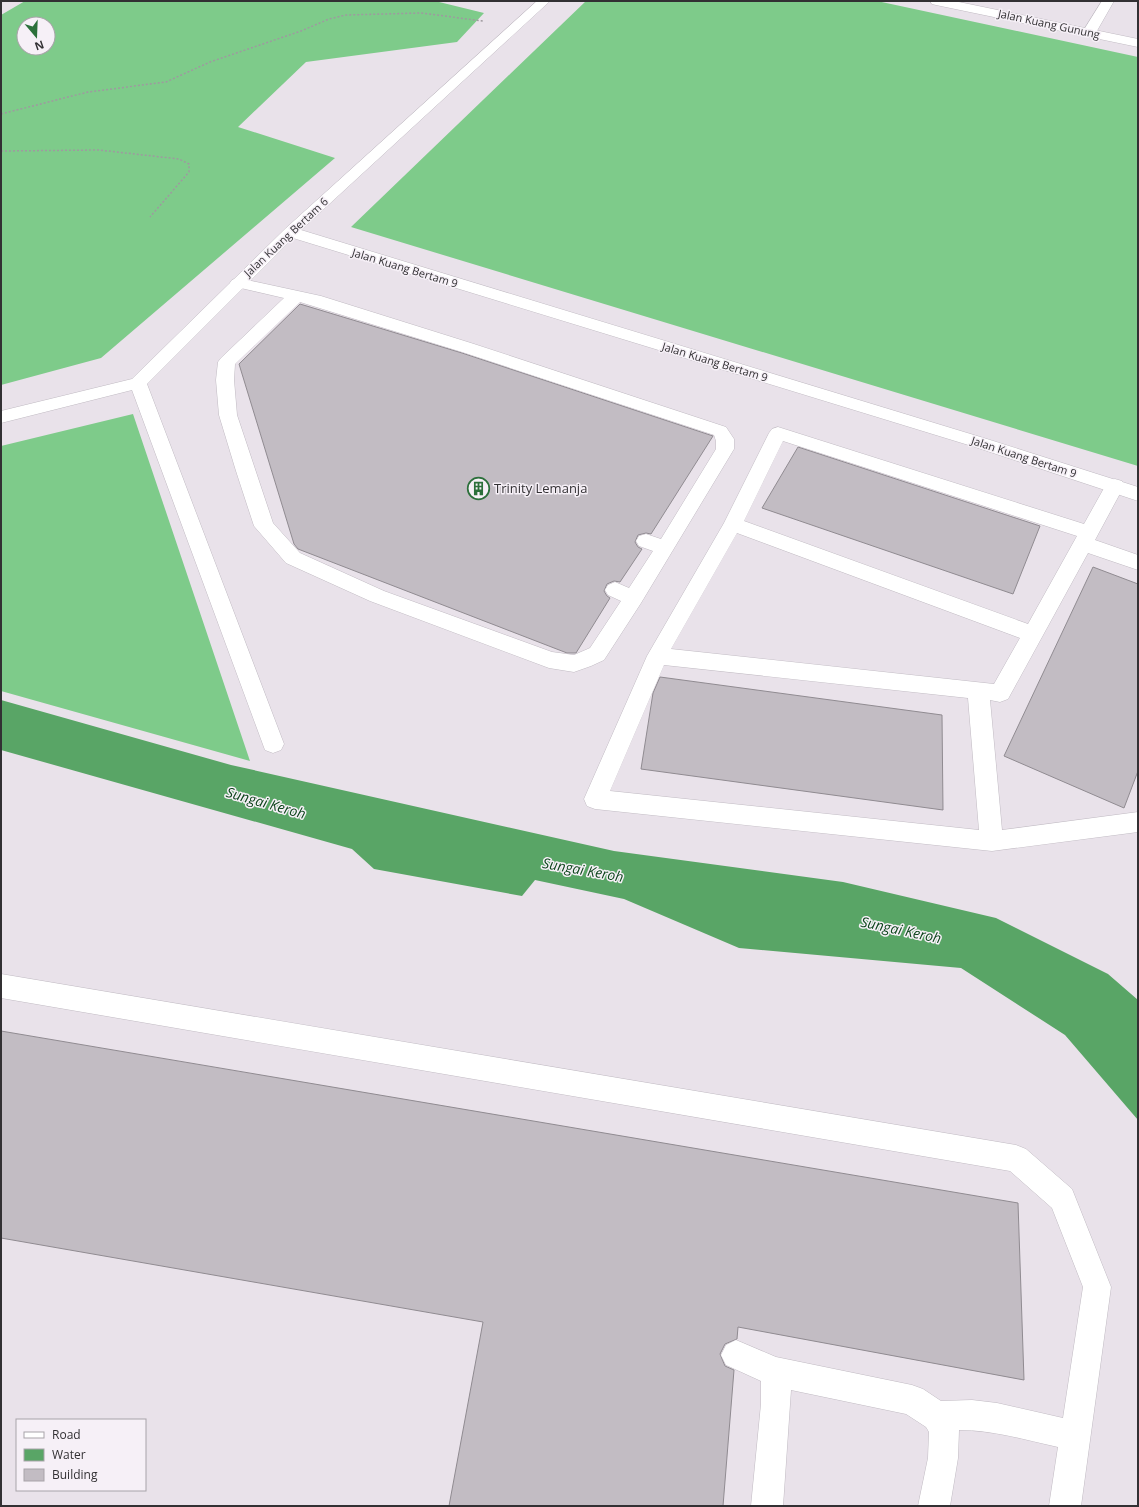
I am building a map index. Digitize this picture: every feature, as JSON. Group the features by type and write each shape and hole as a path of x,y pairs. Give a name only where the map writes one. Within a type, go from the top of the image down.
{"street":[{"name":"Jalan Kuang Bertam 6","path":"138,383 290,232 544,1"},
{"name":"Jalan Kuang Gunung","path":"936,1 1138,43"},
{"path":"1089,33 1108,1"},
{"name":"Jalan Kuang Bertam 9","path":"290,232 974,441 1138,494"},
{"path":"238,283 297,296 315,300 468,348 720,431 726,442 725,449 634,598 597,654 579,663 566,664 549,660 377,596 293,558 264,526 228,414 225,380 227,362 297,296"},
{"path":"1,417 138,383 273,744"},
{"path":"1138,563 1086,539 778,433 733,524 657,656 595,799 992,841 1138,822"},
{"path":"657,656 1000,693 1115,486"},
{"path":"733,524 1033,634"},
{"path":"646,541 665,548"},
{"path":"615,590 634,598"},
{"path":"978,690 992,841"},
{"path":"1,986 1016,1159 1062,1199 1097,1287 1065,1506"},
{"path":"736,1355 776,1372 912,1400 937,1416 944,1431 943,1458 934,1506"},
{"path":"767,1506 776,1404 776,1372"},
{"path":"937,1416 972,1415 997,1418 1075,1436"}],"path":[{"path":"1,114 88,92 166,82 210,62 301,31 329,19 346,15 421,13 517,26"},
{"path":"1,151 99,150 179,159 189,164 190,172 150,217"}],"shaded area":[{"path":"25,1 435,1 484,13 457,42 306,62 238,127 335,158 101,358 1,385 1,15"},
{"path":"586,1 877,1 1138,57 1138,466 351,227"},
{"path":"133,414 250,761 1,691 1,446"}],"water":[{"name":"Sungai Keroh","path":"1,700 231,765 614,851 843,882 996,918 1108,974 1138,1000 1138,1120 1065,1035 961,968 739,948 624,899 535,880 522,896 374,869 352,849 1,750"}],"building":[{"name":"Trinity Lemanja","path":"300,304 462,353 713,436 651,534 646,533 638,535 635,542 638,547 642,549 620,582 614,581 607,584 604,591 610,598 576,653 567,653 298,549 294,544 239,364"},
{"path":"798,447 1040,526 1013,594 762,508"},
{"path":"1093,567 1138,584 1138,771 1124,808 1004,756"},
{"path":"660,677 942,715 943,810 641,769 653,693"},
{"path":"1,1031 1018,1203 1024,1380 738,1327 737,1339 725,1344 720,1354 725,1366 734,1370 723,1506 449,1506 483,1322 1,1238"}],"place":[{"name":"Trinity Lemanja","path":"479,488"}]}
